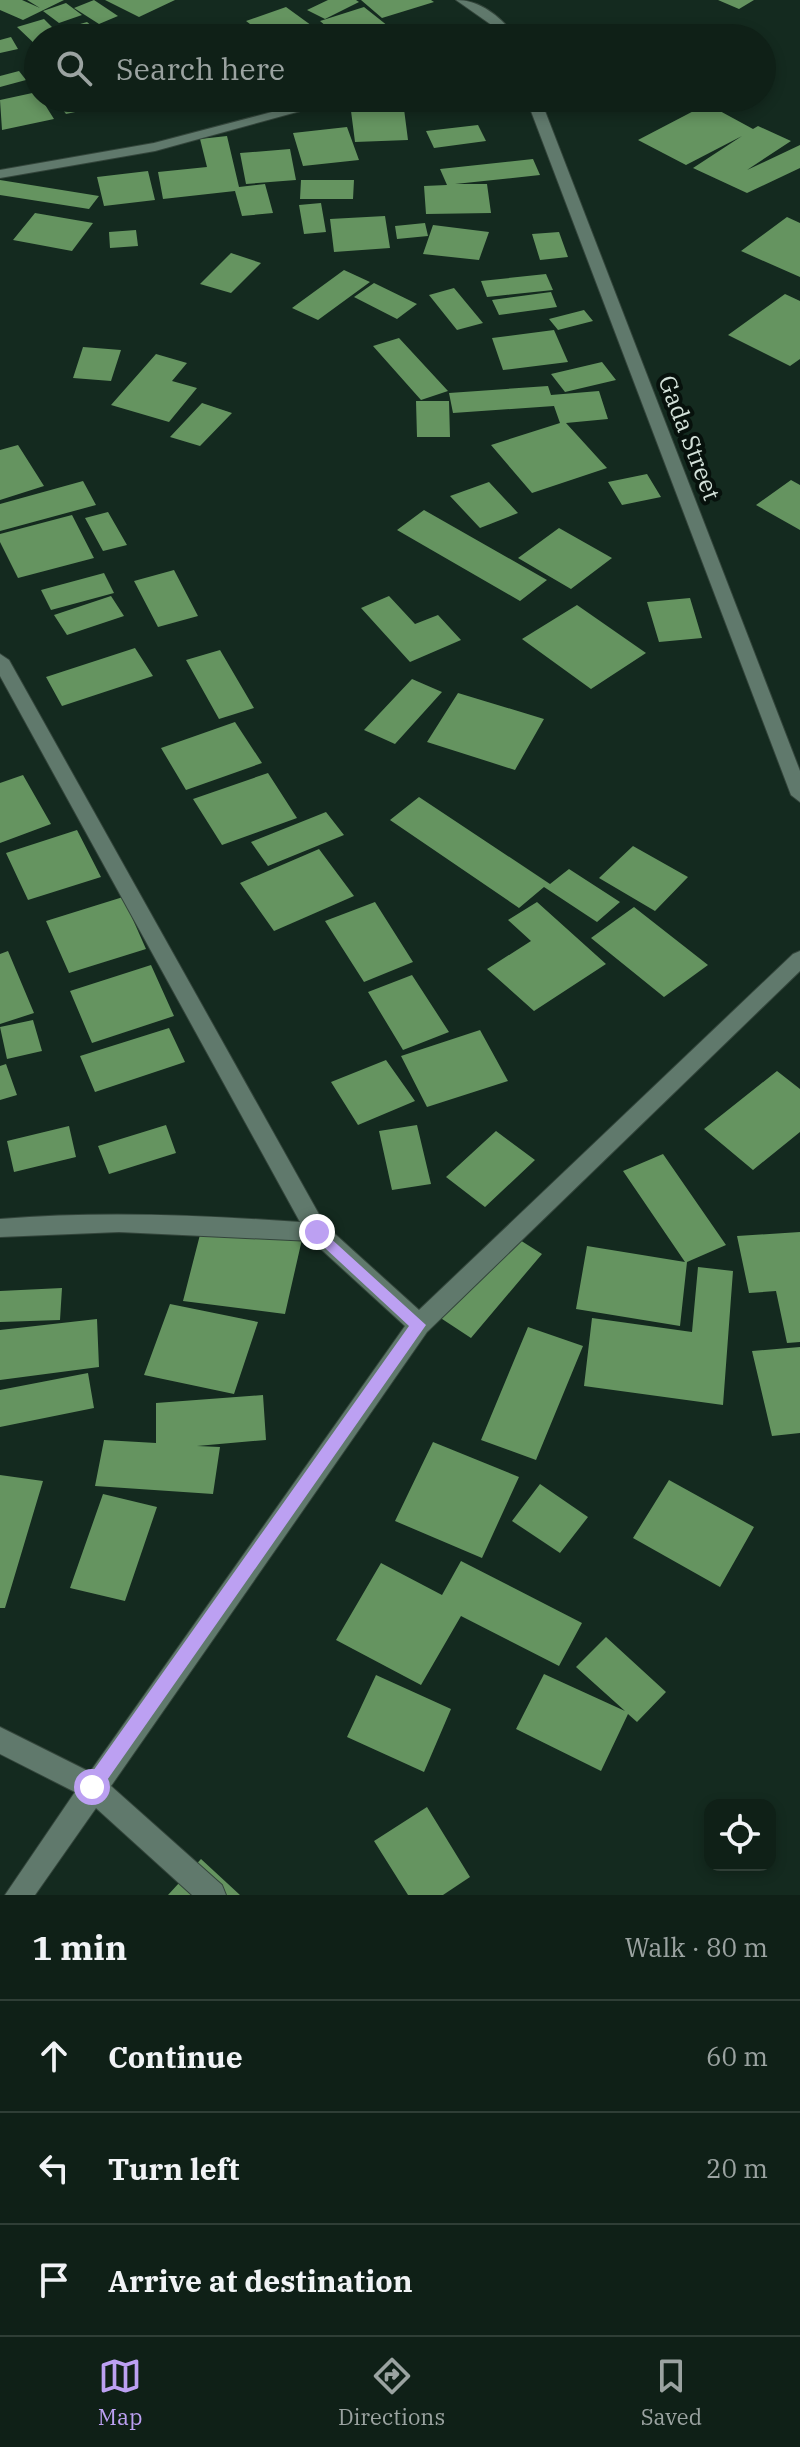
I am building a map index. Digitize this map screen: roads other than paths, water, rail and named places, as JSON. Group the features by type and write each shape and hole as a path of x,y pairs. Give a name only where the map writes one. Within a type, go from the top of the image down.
{"street":[{"path":"462,0 499,24"},
{"path":"0,174 155,147 288,112"},
{"name":"Gada Street","path":"538,112 800,795"},
{"path":"0,660 317,1232 419,1325"},
{"path":"19,1895 419,1325 800,959"},
{"path":"0,1228 69,1221 186,1223 317,1232"},
{"path":"0,1740 92,1787 212,1895"}]}
